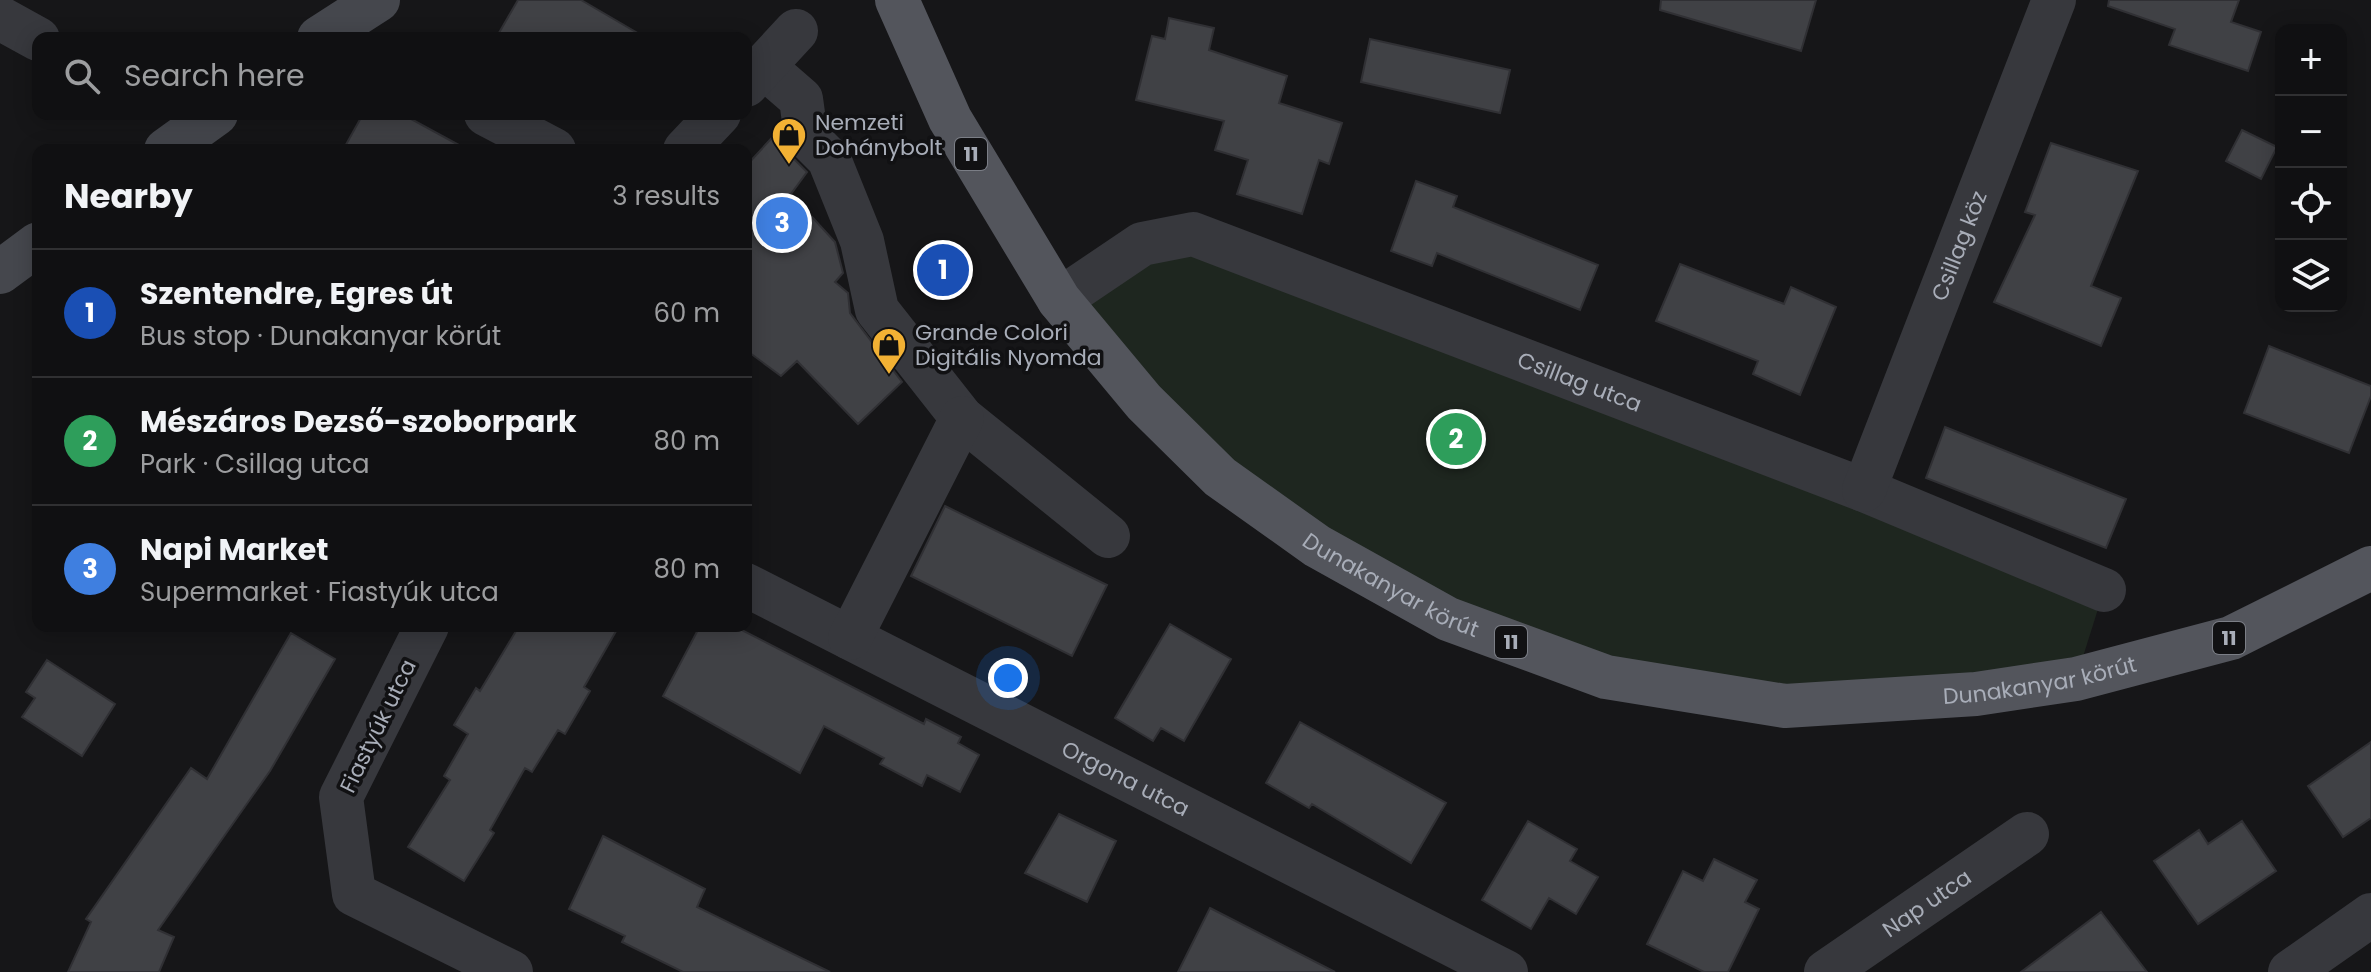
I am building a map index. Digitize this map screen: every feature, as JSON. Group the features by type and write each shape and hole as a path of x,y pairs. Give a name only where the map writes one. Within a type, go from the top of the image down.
{"main road":[{"name":"Dunakanyar körút","path":"897,0 950,119 1059,300 1144,402 1220,477 1317,546 1448,619 1606,677 1785,706 1976,694 2076,679 2231,638 2371,568"}],"street":[{"path":"327,32 378,0"},
{"name":"Csillag köz","path":"1864,490 2054,0"},
{"path":"0,18 32,36"},
{"path":"796,31 754,76 801,99 806,136 829,159 862,241 877,310 962,418 1108,536"},
{"path":"174,144 208,120"},
{"path":"497,120 543,144"},
{"path":"691,144 713,120"},
{"name":"Csillag utca","path":"1059,300 1142,244 1193,234 1864,490 2104,590"},
{"path":"0,272 32,248"},
{"path":"850,638 962,418"},
{"name":"Orgona utca","path":"752,588 1506,972"},
{"name":"Fiastyúk utca","path":"424,632 341,797 354,894 511,972"},
{"name":"Nap utca","path":"1826,972 2027,834"},
{"path":"2290,972 2371,915"}],"shaded area":[{"path":"1193,234 2104,590 2076,679 1976,694 1606,677 1317,546 1059,300"}],"building":[{"path":"518,0 581,0 636,32 499,32"},
{"path":"1661,0 1816,0 1801,51 1660,10"},
{"path":"2109,0 2239,0 2231,22 2261,32 2248,71 2169,45 2175,29 2108,6"},
{"path":"1169,18 1214,28 1209,50 1287,76 1279,103 1342,123 1329,164 1319,160 1302,214 1237,194 1248,160 1215,150 1224,121 1136,100 1152,36 1165,39"},
{"path":"1370,39 1510,70 1500,113 1361,82"},
{"path":"360,120 413,120 457,144 346,144"},
{"path":"780,129 788,153 807,172 791,194 835,242 843,273 835,282 848,293 850,313 902,382 858,424 797,361 781,376 752,354 752,159"},
{"path":"2242,130 2275,146 2261,179 2226,161"},
{"path":"2051,143 2138,171 2091,286 2121,298 2101,346 1994,302 2035,215 2025,212"},
{"path":"1416,181 1457,196 1453,207 1598,265 1580,310 1437,253 1432,266 1391,251"},
{"path":"1680,264 1784,304 1791,287 1836,307 1800,395 1753,374 1758,361 1656,321"},
{"path":"2269,346 2371,386 2371,396 2349,453 2244,413"},
{"path":"1945,427 2126,499 2106,548 1926,478"},
{"path":"945,506 1107,585 1072,656 911,576"},
{"path":"1170,624 1231,659 1184,741 1161,728 1153,741 1115,718"},
{"path":"515,632 616,632 584,687 590,691 565,734 558,730 532,772 525,768 490,830 494,833 464,881 408,847 450,780 444,776 468,734 454,725 476,688 480,691"},
{"path":"697,632 746,632 924,724 926,719 961,737 958,743 979,755 960,792 927,775 922,786 880,764 884,758 824,726 800,773 663,696"},
{"path":"291,633 335,659 270,771 158,930 174,937 159,972 68,972 91,922 86,919 191,768 207,779"},
{"path":"47,660 115,704 82,756 22,717 35,698 26,692"},
{"path":"1300,722 1446,803 1411,863 1312,804 1309,808 1266,783"},
{"path":"2371,742 2371,818 2343,837 2308,786"},
{"path":"1059,814 1116,841 1087,902 1025,873"},
{"path":"1528,821 1577,849 1570,861 1598,877 1576,914 1549,898 1531,929 1482,900"},
{"path":"2242,821 2276,871 2198,924 2154,861 2199,830 2208,844"},
{"path":"603,836 705,889 697,907 830,972 683,972 622,942 625,936 569,909"},
{"path":"1714,859 1757,880 1745,902 1759,909 1728,972 1704,972 1647,944 1683,871 1703,881"},
{"path":"1210,908 1335,972 1178,972"},
{"path":"2101,912 2147,972 2021,972"}],"place":[{"name":"Nemzeti Dohánybolt","path":"789,166"},
{"name":"Napi Market","path":"782,223"},
{"name":"Szentendre, Egres út","path":"943,270"},
{"name":"Grande Colori Digitális Nyomda","path":"889,376"},
{"name":"Mészáros Dezső-szoborpark","path":"1456,439"}]}
